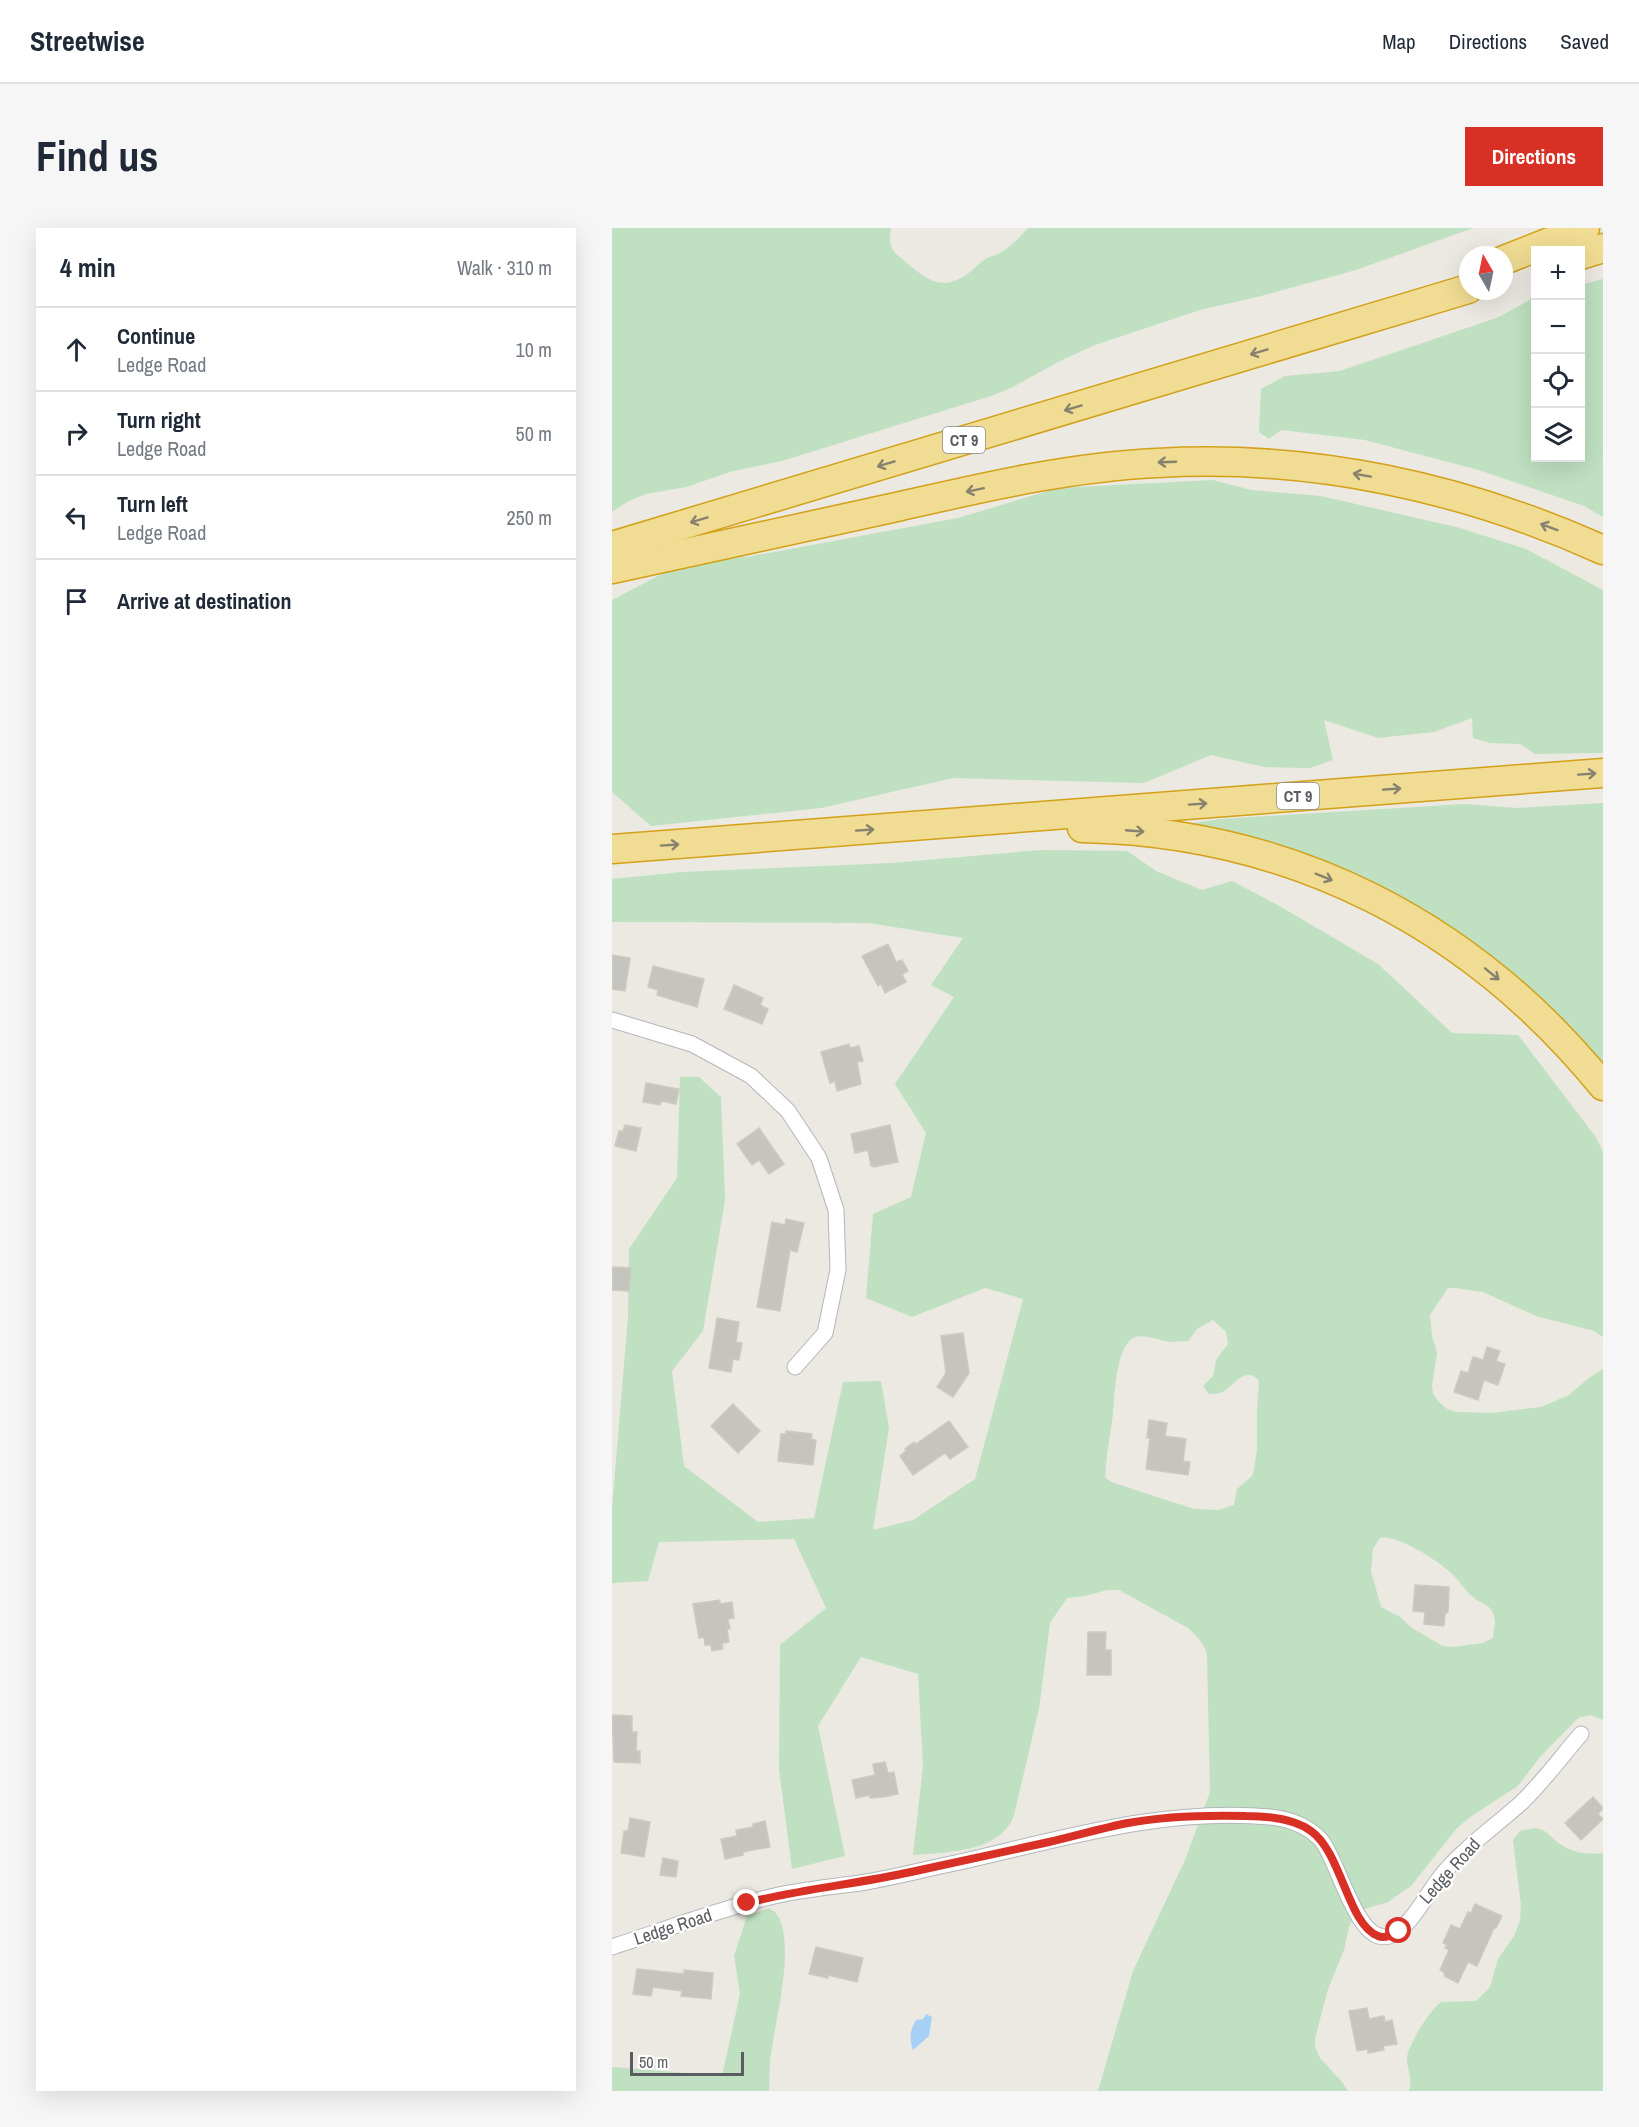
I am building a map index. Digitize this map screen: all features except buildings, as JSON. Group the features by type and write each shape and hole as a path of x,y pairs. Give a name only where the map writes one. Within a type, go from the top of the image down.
{"highway":[{"path":"1513,256 1585,228"},
{"path":"1585,254 1603,249"},
{"path":"1513,275 1531,270"},
{"path":"1315,335 1337,320 1362,308 1459,276"},
{"name":"CT 9","path":"612,546 1459,292"},
{"path":"612,569 1038,477 1118,466 1194,461 1301,466 1399,482 1487,504 1603,550"},
{"name":"CT 9","path":"612,849 1603,773"},
{"path":"993,820 1049,827 1143,832 1210,842 1269,857 1345,885 1414,920 1486,969 1543,1020 1603,1086"}],"street":[{"path":"612,1020 692,1044 751,1076 788,1111 819,1158 836,1210 838,1270 825,1333 795,1367"},
{"name":"Ledge Road","path":"612,1947 774,1896 878,1879 1128,1823 1217,1815 1274,1817 1294,1822 1310,1830 1323,1841 1332,1857 1359,1918 1369,1931 1379,1936 1388,1936 1399,1931 1455,1860 1521,1802 1581,1734"}],"green space":[{"path":"612,228 891,228 892,248 902,259 927,278 948,283 965,276 987,258 1008,248 1028,228 1473,228 1356,270 1200,310 1095,345 994,395 782,461 733,471 686,487 646,494 627,502 612,512"},
{"path":"1603,279 1603,517 1584,506 1482,471 1365,440 1281,430 1269,439 1259,432 1261,389 1285,376 1340,371 1499,317 1531,299 1531,462 1585,462 1585,284"},
{"path":"1213,480 1251,490 1321,496 1460,528 1526,549 1603,590 1603,753 1535,754 1520,744 1490,743 1473,738 1472,718 1434,732 1378,738 1324,720 1333,760 1310,768 1264,767 1211,755 1144,783 953,778 821,808 651,826 612,792 612,600 677,566 752,556 958,518 1058,488"},
{"path":"1603,803 1603,1072 1473,946 1193,830 1193,823 1221,819 1464,804 1516,808"},
{"path":"1040,850 1127,851 1156,871 1202,890 1232,881 1378,964 1452,1033 1518,1035 1595,1136 1603,1152 1603,1337 1594,1331 1536,1316 1483,1292 1456,1288 1448,1288 1430,1315 1432,1336 1437,1353 1433,1394 1447,1409 1457,1412 1491,1413 1541,1407 1569,1395 1603,1369 1603,1720 1591,1715 1578,1718 1540,1757 1518,1786 1457,1828 1411,1886 1388,1902 1365,1909 1354,1916 1344,1950 1328,1989 1315,2038 1315,2047 1320,2058 1348,2091 1098,2091 1133,1971 1185,1860 1210,1792 1207,1655 1202,1643 1188,1628 1119,1590 1107,1590 1067,1598 1050,1623 1039,1709 1014,1815 1007,1828 985,1844 941,1853 913,1855 923,1766 918,1674 861,1657 818,1726 845,1856 792,1869 779,1769 780,1645 826,1608 794,1539 659,1542 648,1581 612,1583 612,1508 628,1318 629,1249 677,1178 680,1077 699,1077 721,1097 725,1200 703,1331 672,1371 684,1466 758,1522 814,1518 843,1382 881,1381 889,1428 873,1530 913,1520 975,1479 1023,1299 985,1288 912,1317 866,1298 873,1214 911,1197 926,1133 895,1084 954,997 931,985 963,938 869,923 612,922 612,879 682,872 892,863","holes":["1213,1320 1226,1332 1228,1344 1216,1360 1213,1376 1203,1386 1209,1394 1222,1392 1245,1375 1250,1375 1259,1381 1257,1449 1254,1470 1252,1476 1237,1489 1234,1505 1219,1510 1194,1509 1111,1482 1105,1477 1116,1377 1122,1353 1127,1344 1133,1338 1141,1336 1169,1342 1188,1341 1197,1329","1380,1538 1397,1540 1408,1545 1448,1570 1470,1595 1492,1611 1495,1621 1493,1638 1483,1643 1443,1646 1381,1607 1371,1571 1373,1549"]},
{"path":"1535,1828 1546,1832 1560,1844 1575,1851 1603,1853 1603,2091 1409,2091 1408,2053 1415,2037 1432,2011 1442,2002 1476,2001 1490,1987 1498,1959 1514,1936 1520,1921 1521,1905 1513,1840 1520,1831"},
{"path":"769,1908 779,1917 784,1933 785,1953 784,1976 770,2059 769,2091 612,2091 612,2067 722,2076 740,1994 734,1956 747,1916"}],"water":[{"path":"926,2014 932,2017 929,2036 913,2050 912,2027 916,2020 923,2019"}],"route":[{"path":"747,1903 800,1891 899,1875 1128,1823 1217,1815 1274,1817 1294,1822 1310,1830 1323,1841 1359,1918 1369,1931 1379,1936 1388,1936 1399,1931"}]}
